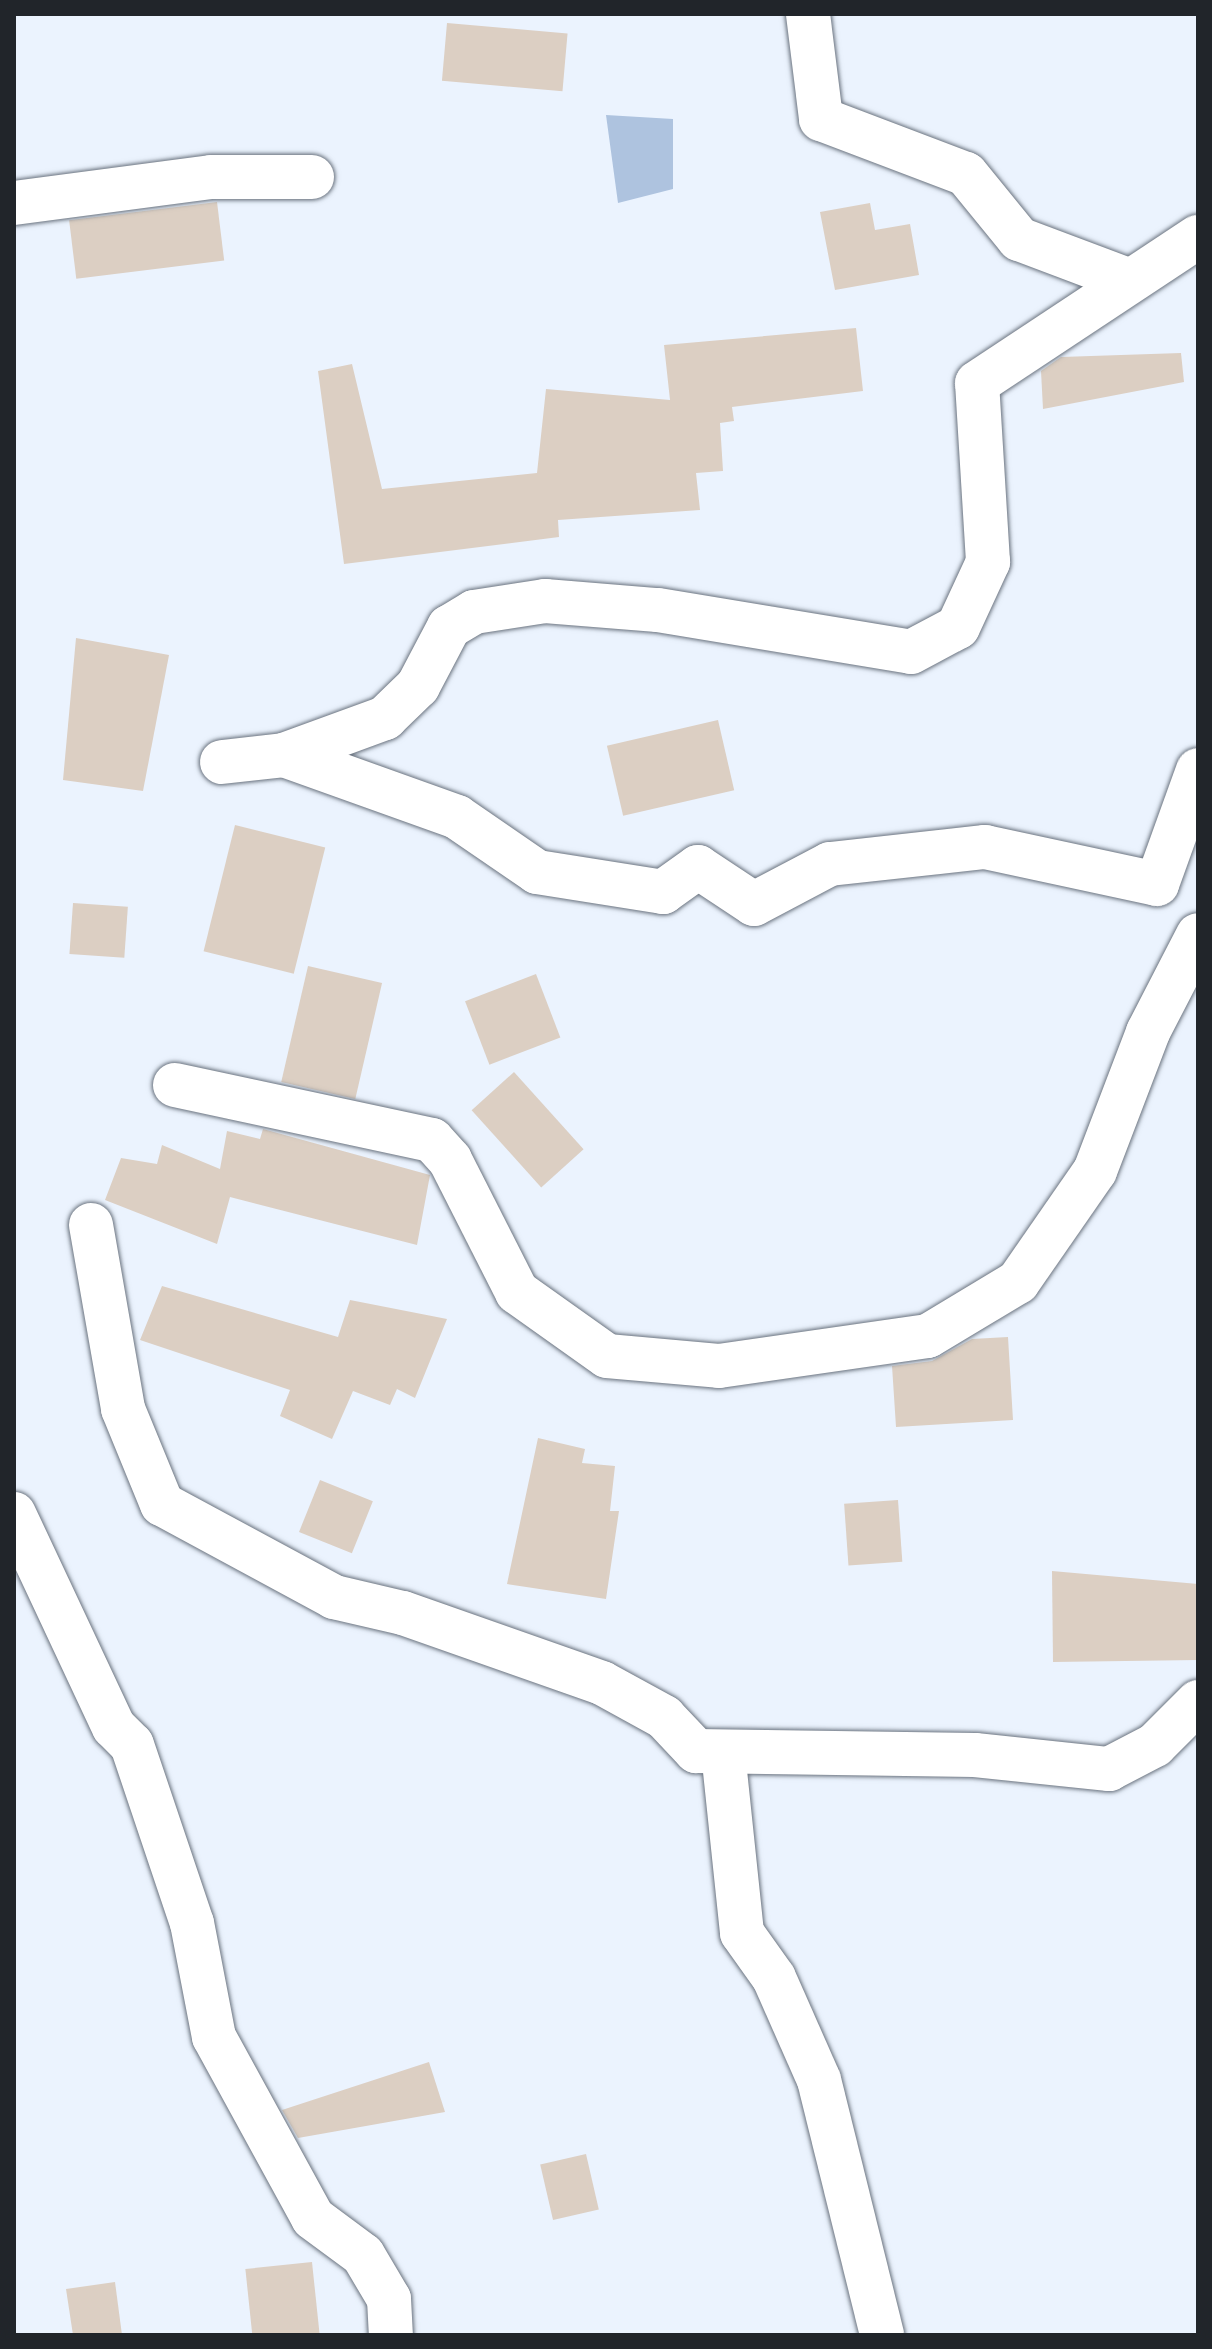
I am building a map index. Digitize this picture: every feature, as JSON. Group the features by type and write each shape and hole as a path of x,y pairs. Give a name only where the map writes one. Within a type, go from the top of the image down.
{"street":[{"path":"808,14 821,119 966,174 1019,239 1128,280"},
{"path":"14,203 211,177 312,177"},
{"path":"222,762 284,755 385,718 418,686 449,627 474,612 545,601 658,610 911,652 958,627 988,562 977,383 1128,280 1198,237"},
{"path":"284,755 457,817 537,872 663,892 698,867 754,904 830,864 985,847 1157,884 1198,770"},
{"path":"175,1085 432,1140 450,1160 517,1292 607,1356 719,1366 928,1336 1018,1282 1095,1171 1148,1032 1198,935"},
{"path":"91,1225 123,1409 162,1504 334,1597 537,1657 634,1697 696,1751 975,1755 1109,1769 1155,1745 1198,1702"},
{"path":"14,1514 114,1727 132,1745 192,1923 214,2037 313,2218 363,2255 389,2299 391,2335"},
{"path":"723,1752 742,1933 774,1978 819,2080 882,2335"}],"shaded area":[{"path":"606,115 673,119 673,189 618,203"}],"building":[{"path":"447,23 568,34 562,91 442,81"},
{"path":"217,202 224,261 76,279 69,220"},
{"path":"870,203 875,230 910,224 919,275 835,290 820,212"},
{"path":"856,328 863,391 732,407 734,421 720,423 723,471 696,473 700,510 558,520 559,537 344,564 318,371 352,364 382,489 537,473 546,389 670,400 664,345"},
{"path":"1181,353 1184,382 1043,409 1041,371 1061,357"},
{"path":"76,638 169,655 143,791 63,780"},
{"path":"718,720 734,790 623,816 607,746"},
{"path":"235,825 325,847 294,974 204,951"},
{"path":"73,903 128,907 124,958 69,954"},
{"path":"308,966 382,983 355,1099 281,1082"},
{"path":"536,974 560,1037 489,1065 465,1001"},
{"path":"514,1072 584,1149 541,1187 472,1110"},
{"path":"263,1129 430,1175 417,1245 230,1197 217,1244 105,1200 121,1158 157,1164 162,1145 220,1169 227,1131 260,1139"},
{"path":"162,1286 338,1337 350,1300 447,1319 415,1398 397,1389 390,1405 353,1391 332,1439 280,1416 290,1390 140,1340"},
{"path":"1008,1337 1013,1420 896,1427 892,1366 932,1361 972,1339"},
{"path":"538,1438 585,1449 582,1463 615,1466 610,1511 619,1511 606,1599 507,1584"},
{"path":"320,1480 373,1501 352,1553 299,1532"},
{"path":"898,1500 902,1562 848,1566 844,1504"},
{"path":"1052,1571 1198,1584 1198,1660 1053,1662"},
{"path":"429,2062 445,2112 298,2138 282,2110"},
{"path":"586,2154 599,2210 553,2220 540,2165"},
{"path":"312,2262 320,2335 252,2335 245,2269"},
{"path":"115,2282 122,2335 73,2335 66,2289"}]}
